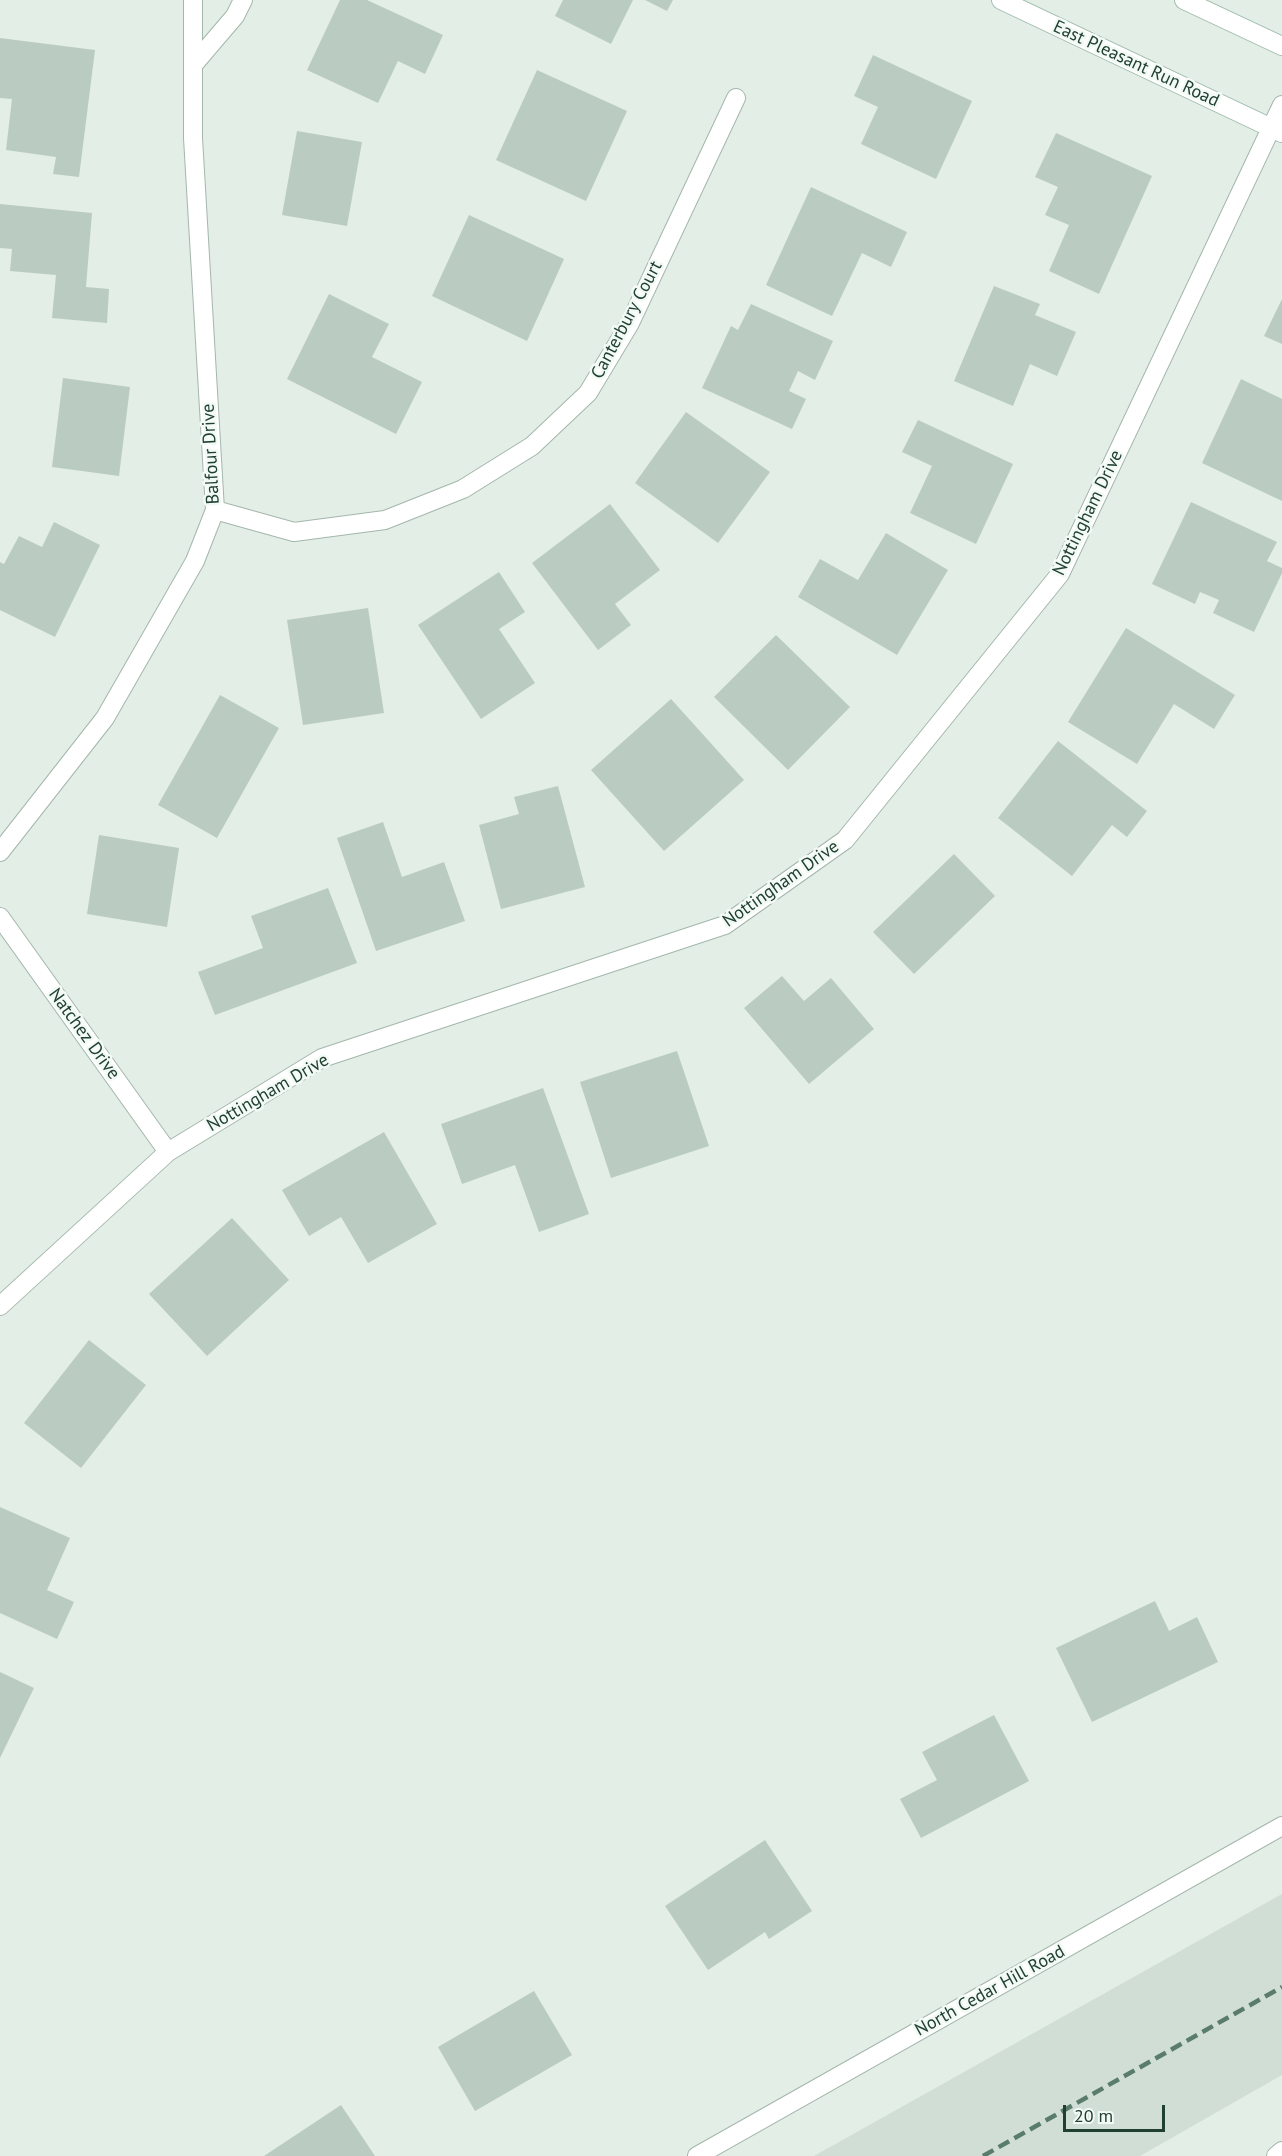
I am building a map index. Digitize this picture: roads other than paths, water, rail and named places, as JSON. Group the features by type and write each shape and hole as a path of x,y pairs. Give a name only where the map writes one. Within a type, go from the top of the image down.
{"street":[{"name":"Balfour Drive","path":"0,852 105,718 195,561 215,510 193,138 193,0"},
{"path":"194,64 235,16 243,0"},
{"name":"East Pleasant Run Road","path":"1001,0 1277,130"},
{"path":"1184,0 1282,46"},
{"name":"Canterbury Court","path":"215,510 294,532 385,520 463,489 532,446 588,393 630,323 736,98"},
{"name":"Nottingham Drive","path":"0,1306 168,1152 322,1058 725,925 845,840 1060,574 1277,130 1282,105"},
{"name":"Natchez Drive","path":"0,917 168,1152"},
{"name":"North Cedar Hill Road","path":"698,2156 1282,1826"},
{"path":"1276,2156 1282,2151"}],"railway":[{"path":"983,2156 1282,1987"}]}
